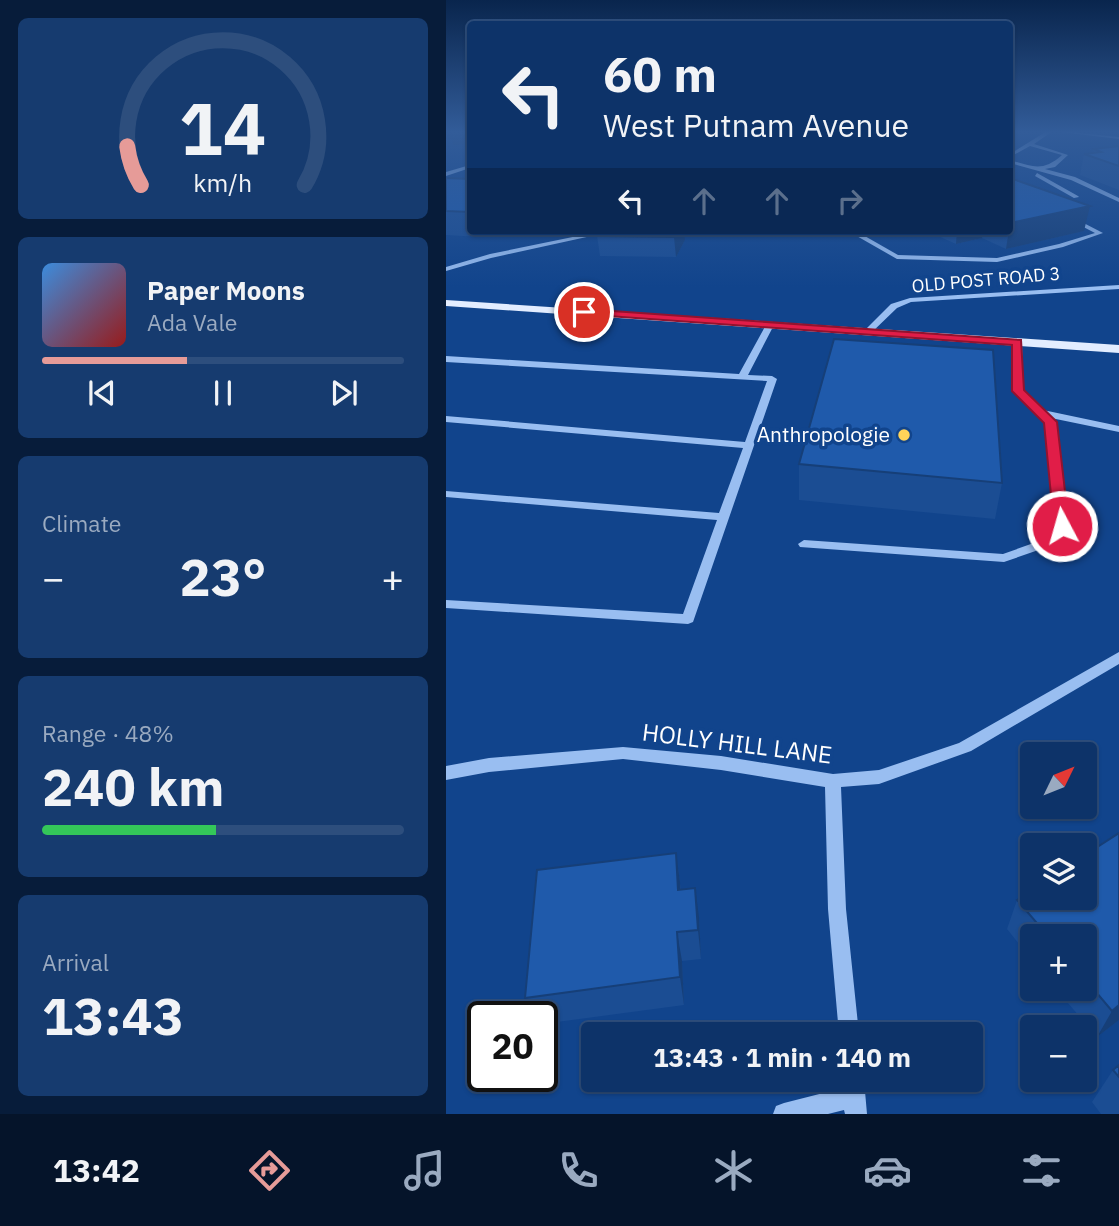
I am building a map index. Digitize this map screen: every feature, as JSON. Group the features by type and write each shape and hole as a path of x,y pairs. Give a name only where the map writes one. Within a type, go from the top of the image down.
{"main road":[{"path":"446,303 1119,349"}],"street":[{"path":"1051,183 1076,197"},
{"path":"1079,183 1119,200"},
{"path":"858,235 897,257 997,260 1061,246 1100,233 1068,217"},
{"path":"446,268 590,235"},
{"name":"OLD POST ROAD 3","path":"867,332 894,306 910,300 1119,287"},
{"path":"742,377 770,325"},
{"path":"804,544 1004,558 1049,542 1062,526 1050,422 1018,391 1018,342"},
{"path":"446,359 772,379 688,620 446,604"},
{"path":"1038,412 1119,429"},
{"path":"446,419 749,444"},
{"path":"446,494 724,517"},
{"name":"HOLLY HILL LANE","path":"446,773 489,765 623,753 833,781 879,777 965,747 1119,657"},
{"path":"833,781 837,909 848,1022"},
{"path":"784,1114 855,1096"}],"building":[{"path":"446,183 467,183 467,212 446,211"},
{"path":"1013,183 1024,183 1090,206 1013,222"},
{"path":"598,235 675,235 674,237"},
{"path":"834,339 993,350 1002,483 799,464"},
{"path":"1119,833 1119,1005 1112,1011 1097,993 1097,924 1038,924 1026,910 1097,910 1097,847"},
{"path":"676,853 678,890 695,888 698,930 677,932 680,977 525,998 537,870"},
{"path":"1119,1065 1119,1077 1113,1070"}],"place":[{"name":"Anthropologie","path":"904,435"}],"route":[{"path":"584,312 1018,342 1018,391 1050,422 1062,526"}]}
